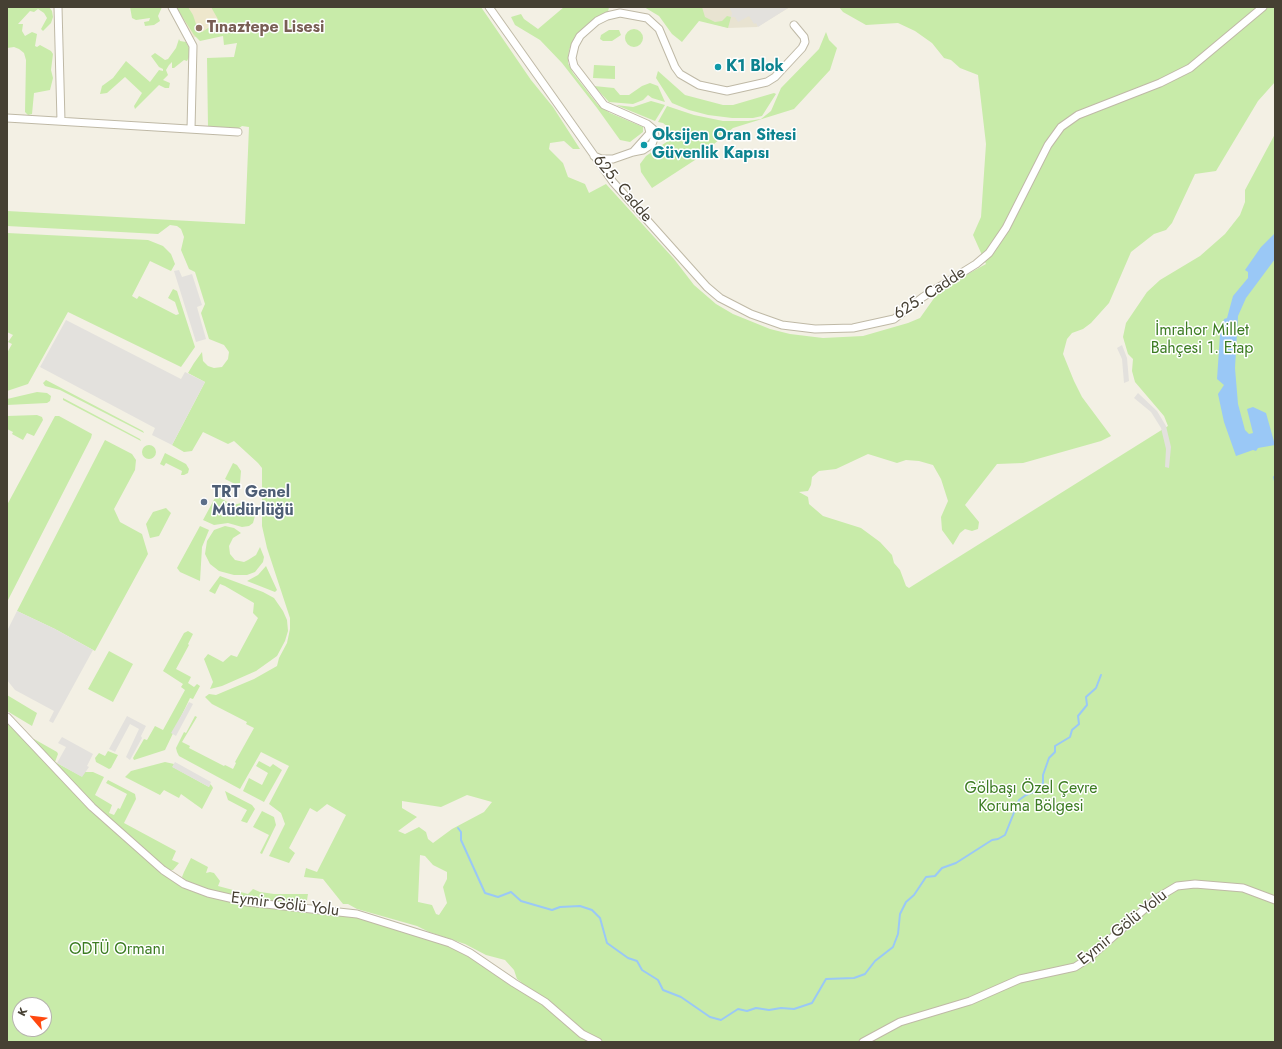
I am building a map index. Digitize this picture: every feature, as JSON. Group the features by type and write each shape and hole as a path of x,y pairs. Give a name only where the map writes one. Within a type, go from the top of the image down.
{"street":[{"path":"58,7 61,121"},
{"path":"172,7 193,46 191,129"},
{"name":"625. Cadde","path":"490,7 613,182 707,288 726,302 767,320 797,328 853,328 882,323 900,316 923,297 976,264 989,253 1006,228 1048,146 1061,127 1078,115 1160,83 1190,68 1263,7"},
{"path":"594,156 601,159 613,159 646,149 652,144 655,136 653,129 647,124 604,105 574,66 572,58 575,45 580,36 597,21 607,16 620,14 647,18 659,28 675,67 680,74 699,85 727,91 767,82 775,77 802,48 805,42 804,37 794,24"},
{"path":"7,118 238,132"},
{"path":"632,152 650,133 647,124"},
{"name":"Eymir Gölü Yolu","path":"7,717 92,807 164,870 184,884 208,893 247,902 357,914 450,943 470,953 545,1002 577,1031 598,1042"},
{"name":"Eymir Gölü Yolu","path":"863,1042 900,1022 970,1001 1020,979 1075,967 1089,958 1157,898 1177,886 1195,884 1243,888 1275,900"}],"shaded area":[{"name":"Tınaztepe Lisesi","path":"172,7 227,7 227,22 191,39"},
{"path":"699,7 790,7 757,27 728,28 699,20"},
{"path":"729,7 788,8 758,27 749,16 738,22 735,17 731,17 732,13"},
{"path":"179,270 182,277 192,274 202,305 197,307 206,339 196,342 174,271"},
{"path":"66,320 181,379 185,372 205,382 172,445 152,435 155,428 40,367"},
{"path":"1122,345 1127,358 1129,381 1124,383 1122,359 1117,348"},
{"path":"1138,393 1157,411 1166,426 1171,447 1169,468 1165,467 1166,449 1161,428 1151,412 1134,398"},
{"path":"17,611 55,629 93,650 53,723 49,721 54,711 15,690 7,680 7,631"},
{"path":"189,702 193,704 176,736 171,733"},
{"path":"127,716 146,726 141,736 142,738 130,760 126,757 139,729 130,724 115,752 109,749"},
{"path":"62,737 93,754 87,766 89,767 82,777 57,763 66,747 58,743"},
{"path":"175,762 211,782 209,787 172,767"}],"green space":[{"path":"7,7 49,7 52,11 53,17 51,23 43,31 41,29 47,18 44,13 38,9 34,12 30,11 18,24 23,24 22,31 25,36 32,32 37,34 35,46 37,47 40,45 51,51 53,54 51,70 53,78 50,90 34,93 32,114 28,115 25,112 26,60 24,53 19,49 14,47 7,48"},
{"path":"130,7 162,7 158,16 160,21 154,25 145,26 144,22 149,21 150,18 136,20 132,18"},
{"path":"176,7 188,7 196,24 202,32 219,21 211,7 481,7 531,80 553,107 580,149 573,149 564,141 550,143 549,149 563,163 568,177 585,184 589,193 606,184 674,259 694,285 716,304 733,314 770,329 790,334 823,338 863,336 920,318 937,294 957,280 986,264 973,235 981,217 986,144 978,75 960,68 951,60 944,58 932,43 915,31 898,23 866,25 843,12 839,7 1275,7 1275,82 1258,101 1216,171 1195,174 1172,223 1166,230 1154,234 1131,252 1109,303 1091,323 1083,329 1072,333 1067,339 1063,354 1074,381 1082,397 1111,436 1101,441 1023,463 997,464 965,505 979,522 978,529 972,531 965,529 960,533 953,545 942,530 941,517 948,501 941,479 933,465 919,461 906,460 897,463 868,454 836,469 819,471 812,477 811,485 808,491 799,492 808,497 809,504 823,516 861,528 880,542 892,555 894,563 900,570 906,586 909,588 1168,426 1164,416 1135,382 1132,371 1133,359 1128,354 1123,337 1126,323 1147,292 1160,280 1200,256 1225,234 1240,215 1245,202 1245,190 1275,134 1275,1042 7,1042 7,716 50,764 163,870 208,893 344,912 450,943 519,986 521,982 517,979 514,970 505,960 486,955 465,944 429,932 417,926 357,909 348,904 343,904 323,879 304,877 306,868 317,872 346,815 327,804 317,812 310,808 289,848 295,853 289,863 269,856 285,824 281,813 269,804 289,766 261,752 240,789 179,756 177,752 176,748 184,732 186,733 195,716 197,717 182,742 190,746 189,748 233,769 236,763 235,762 254,728 246,724 247,722 212,704 205,697 209,694 216,695 254,679 277,666 279,658 287,643 290,629 290,618 267,548 262,526 262,468 234,441 228,444 203,432 192,451 184,452 172,445 205,382 188,373 194,363 202,352 203,361 208,366 214,368 222,367 228,359 229,352 224,345 209,339 201,313 205,304 195,272 189,269 181,250 184,237 181,229 177,226 170,225 158,234 7,226 7,211 245,224 249,127 242,126 238,129 208,127 207,58 234,57 237,43 224,45 223,36 200,41 194,35","holes":["467,795 492,802 484,812 452,829 433,843 428,839 426,832 419,827 405,834 398,831 417,817 402,808 402,801 441,807","420,855 425,856 433,865 447,872 447,879 443,887 447,903 439,915 436,914 432,905 418,902"]},
{"path":"564,7 609,7 608,12 593,20 575,36 569,50 568,63 573,73 598,105 610,113 643,127 643,132 630,142 620,140 562,63 540,40 515,25 511,17 521,14 524,19 538,29"},
{"path":"644,7 702,7 705,17 715,22 722,21 727,16 731,17 728,28 699,21 682,42 672,34 659,16"},
{"path":"634,29 640,32 643,38 640,44 634,47 628,44 625,38 628,32"},
{"path":"609,30 619,30 621,35 612,41 603,41 600,39 601,35"},
{"path":"826,32 829,40 837,48 830,70 794,109 733,128 695,160 652,188 641,172 640,164 646,156 668,141 670,133 668,127 663,123 658,122 667,106 694,115 723,121 748,121 761,119 771,111 781,88 819,49"},
{"path":"179,39 180,41 186,42 190,55 187,61 184,60 174,68 172,68 172,62 169,65 166,70 168,75 163,80 170,83 169,88 159,85 135,109 134,106 142,93 125,77 107,93 100,94 102,86 113,78 126,61 150,82 159,70 163,71 163,69 159,67 151,56 155,53 165,60 168,59 176,48"},
{"path":"594,65 615,66 615,79 593,78"},
{"path":"658,71 685,95 723,105 733,105 774,93 776,94 762,116 753,118 732,118 708,115 689,110 672,103 656,78"},
{"path":"650,83 658,86 665,102 652,98 648,95 643,100 633,104 609,102 594,86 614,88 620,95 629,95 642,86"},
{"path":"651,101 665,105 655,121 616,105 633,107"},
{"path":"7,233 148,240 163,246 171,254 175,264 171,271 150,261 132,296 137,299 139,296 176,315 179,314 175,302 168,298 173,289 177,291 195,347 181,367 68,312 28,384 7,391 7,353 12,344 8,342 13,335 7,332"},
{"path":"46,380 143,431 144,433 60,390 45,386 43,383"},
{"path":"37,392 47,393 51,396 50,401 47,403 7,405 7,399"},
{"path":"63,398 140,439 141,441 63,400"},
{"path":"37,415 42,417 43,420 34,436 27,433 23,440 12,434 13,432 7,429 7,416"},
{"path":"55,416 59,416 92,434 91,438 7,602 7,505"},
{"path":"105,440 132,454 136,460 135,470 114,509 120,522 142,534 148,554 95,651 55,629 17,611"},
{"path":"146,445 152,445 156,449 156,455 152,459 146,459 142,455 142,449"},
{"path":"165,453 186,464 189,469 188,473 181,475 182,471 166,463 164,466 160,464"},
{"path":"233,463 237,465 241,471 240,483 235,484 225,479"},
{"path":"216,496 233,505 245,502 248,511 251,512 253,509 256,512 253,523 249,526 242,527 228,523 214,525 203,520"},
{"path":"166,508 171,513 159,536 150,538 146,524 153,512"},
{"path":"200,526 209,530 202,547 200,581 180,572 177,568"},
{"path":"225,526 234,528 241,533 233,538 229,546 230,554 235,560 244,562 248,560 256,555 260,547 264,557 263,562 255,572 247,575 234,575 219,571 210,564 205,554 207,541 214,530"},
{"path":"266,566 277,590 275,592 247,581 258,575"},
{"path":"220,576 263,592 274,598 287,620 288,631 285,641 277,656 256,671 222,686 210,689 213,682 204,659 208,654 223,662 231,655 237,657 258,618 253,613 254,603 225,586 220,584 215,594 209,591"},
{"path":"188,631 193,634 188,644 189,645 176,669 191,677 188,683 194,687 197,684 200,686 193,699 190,698 165,750 134,760 133,758 144,739 147,740 155,726 163,730 185,690 181,687 183,684 163,671 184,633"},
{"path":"109,651 133,664 113,702 88,689"},
{"path":"7,695 37,713 32,726 7,711"},
{"path":"34,739 57,752 58,754 55,762 81,776 84,772 93,772 104,777 95,795 112,805 109,813 114,815 118,808 120,809 127,794 106,783 108,780 135,794 136,799 124,823 176,851 172,860 179,863 173,870 167,870 91,803 33,741"},
{"path":"108,751 118,755 109,769 96,762 95,758 99,753 105,756"},
{"path":"259,761 270,767 273,764 282,770 264,802 243,791 249,778 262,785 268,773 256,766"},
{"path":"165,762 174,764 173,767 209,787 210,784 212,786 213,788 202,809 181,794 179,798 164,790 160,795 125,777 131,771"},
{"path":"225,791 252,805 255,809 247,823 241,821 247,810 228,800"},
{"path":"262,811 274,817 276,825 262,854 260,853 269,835 253,827"},
{"path":"191,858 208,867 206,873 214,873 220,881 218,886 248,894 253,889 260,892 274,894 308,894 306,906 250,900 211,891 185,882 182,877"}],"water":[{"path":"1275,233 1275,259 1246,298 1238,316 1235,368 1238,404 1245,430 1249,434 1253,433 1247,409 1253,407 1266,413 1275,445 1258,448 1256,451 1253,450 1236,456 1224,422 1218,394 1224,385 1217,379 1220,335 1224,319 1227,318 1233,296 1248,278 1248,272 1245,270 1261,247"}],"waterway":[{"path":"1274,477 1275,481"},
{"path":"458,828 461,832 461,840 485,893 498,897 511,892 521,901 552,910 560,907 580,906 592,910 600,918 607,943 628,958 637,961 642,970 658,980 663,990 681,997 710,1017 721,1020 738,1009 747,1011 756,1008 769,1010 781,1008 794,1009 812,1003 826,979 854,978 865,974 875,961 893,947 898,934 900,914 906,902 914,895 926,877 935,876 942,868 956,863 992,840 998,839 1005,835 1019,800 1036,791 1043,783 1043,775 1049,758 1055,752 1055,746 1070,737 1072,730 1079,724 1078,716 1087,705 1086,697 1096,688 1101,675"}],"place":[{"name":"Tınaztepe Lisesi","path":"199,28"},
{"name":"K1 Blok","path":"718,67"},
{"name":"Oksijen Oran Sitesi Güvenlik Kapısı","path":"644,145"},
{"name":"TRT Genel Müdürlüğü","path":"204,502"}],"park label":[{"name":"İmrahor Millet Bahçesi 1. Etap","path":"1202,340"},
{"name":"Gölbaşı Özel Çevre Koruma Bölgesi","path":"1031,798"},
{"name":"ODTÜ Ormanı","path":"117,950"}]}
